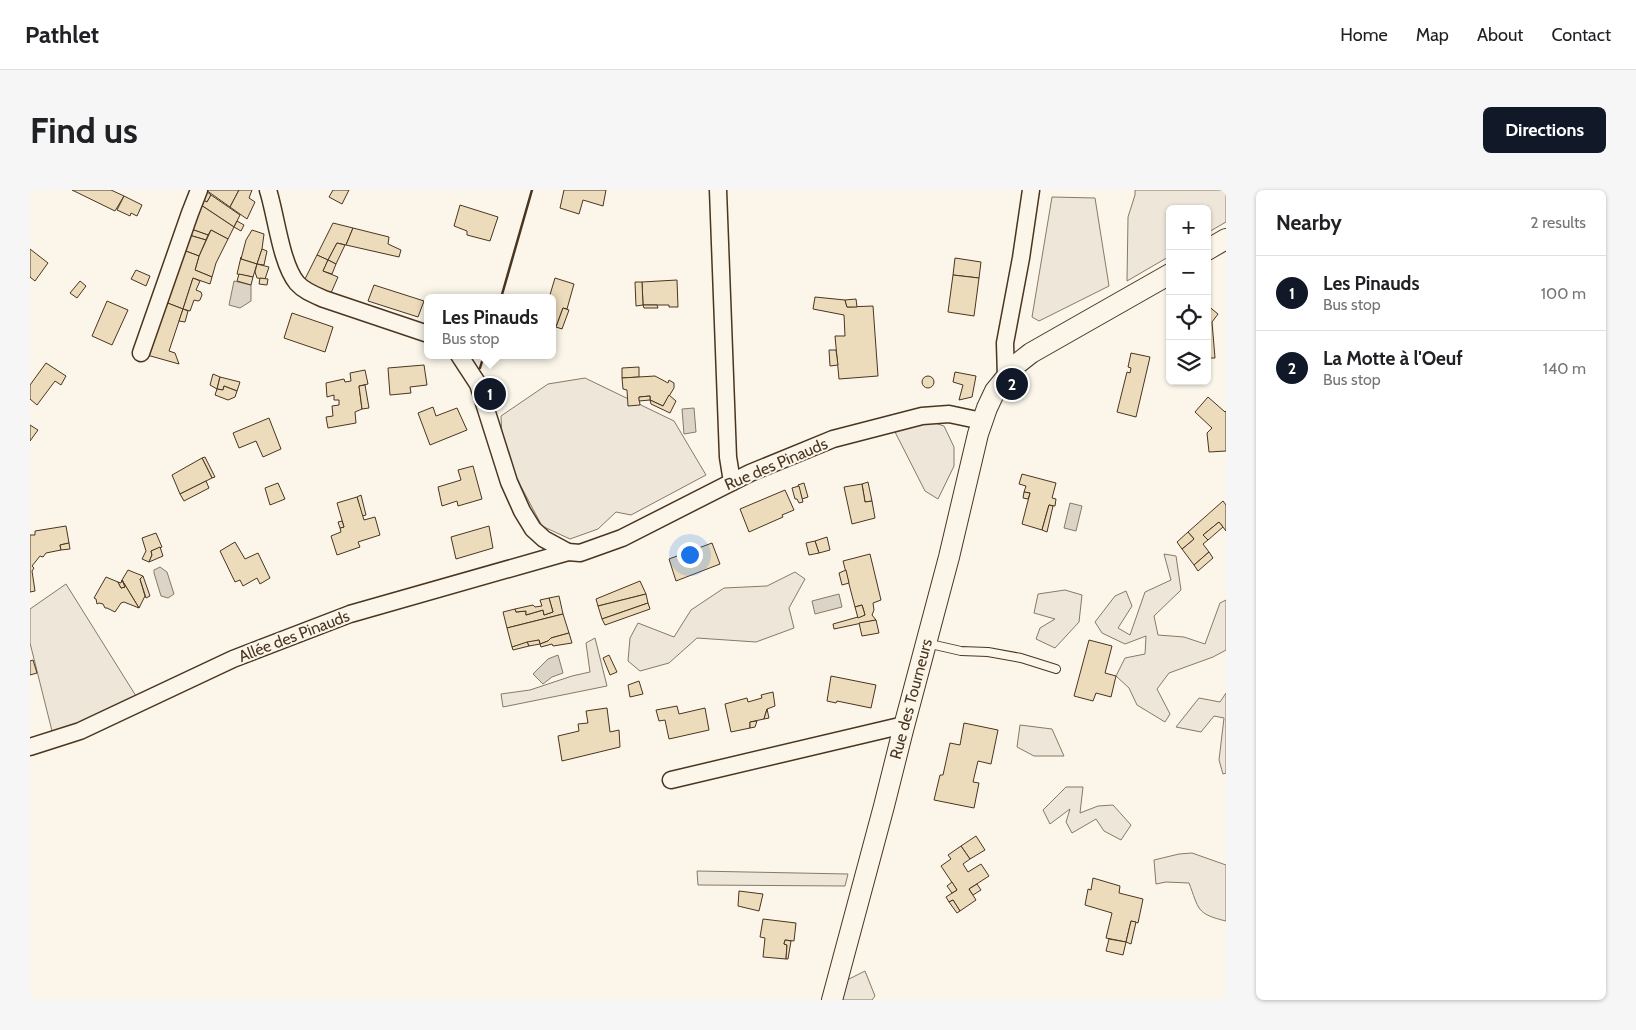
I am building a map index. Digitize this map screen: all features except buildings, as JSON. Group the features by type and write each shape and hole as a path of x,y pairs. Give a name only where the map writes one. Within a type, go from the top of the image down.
{"street":[{"path":"141,353 199,190"},
{"path":"268,190 283,249 290,271 297,283 324,299 424,333"},
{"path":"718,190 728,457 732,482"},
{"path":"1006,377 1005,343 1021,258 1031,190"},
{"path":"1211,248 1226,239"},
{"path":"982,421 996,391 1017,364 1031,353 1166,276"},
{"path":"462,359 478,384 509,482 522,511 533,529 544,539 568,552"},
{"name":"Rue des Pinauds","path":"568,552 580,553 622,538 783,458 833,439 922,416 949,414 982,421"},
{"name":"Rue des Tourneurs","path":"832,1000 884,806 982,421"},
{"name":"Allée des Pinauds","path":"30,747 80,731 233,659 350,614 568,552"},
{"path":"671,780 904,725"}],"lane":[{"path":"926,643 961,651 988,652 1021,658 1056,669"}],"shaded area":[{"path":"1135,190 1226,190 1226,222 1211,231 1211,205 1166,205 1166,258 1127,281 1128,217"},
{"path":"1052,197 1095,198 1109,286 1039,321 1032,317"},
{"path":"234,281 251,285 251,301 240,308 229,305"},
{"path":"585,378 674,421 706,475 631,515 616,512 598,529 570,539 542,526 517,479 502,439 501,416 548,384"},
{"path":"694,408 696,432 684,434 682,409"},
{"path":"929,421 944,426 954,447 954,466 938,499 925,491 894,430"},
{"path":"1070,503 1082,506 1076,531 1064,528"},
{"path":"1164,554 1176,556 1181,590 1154,616 1158,635 1184,637 1205,644 1220,603 1226,600 1226,650 1213,657 1169,673 1157,689 1170,714 1165,722 1137,705 1129,688 1116,676 1125,658 1145,654 1146,636 1125,644 1102,633 1095,622 1115,596 1126,591 1132,606 1118,628 1130,635 1145,592 1171,580"},
{"path":"160,567 167,572 174,594 168,598 161,596 154,573 154,570"},
{"path":"795,572 805,579 789,608 794,628 756,642 697,638 669,663 640,671 628,661 630,638 638,623 674,637 691,610 724,588 767,586"},
{"path":"66,584 136,696 54,739 30,643 30,609"},
{"path":"1065,590 1082,595 1079,622 1055,648 1036,639 1040,628 1055,619 1034,613 1038,594"},
{"path":"839,594 842,607 815,614 812,601"},
{"path":"595,638 607,686 503,707 501,694 530,690 590,672 586,643"},
{"path":"558,655 563,673 552,677 543,684 533,674 548,659"},
{"path":"1226,693 1226,773 1223,774 1219,760 1224,718 1214,716 1201,732 1176,727 1199,698 1220,702"},
{"path":"1020,725 1052,729 1064,756 1034,756 1017,747"},
{"path":"1066,787 1083,787 1080,813 1098,806 1113,805 1131,825 1121,840 1104,831 1096,819 1072,833 1066,822 1070,809 1050,824 1043,810"},
{"path":"1192,853 1226,865 1226,921 1209,916 1200,909 1189,883 1166,882 1156,884 1154,860"},
{"path":"697,871 848,874 845,886 698,885"},
{"path":"865,971 875,996 872,1000 838,1000 843,982"}],"wall":[{"path":"502,294 532,190"},
{"path":"480,368 483,359"}],"place":[{"name":"La Motte à l'Oeuf","path":"1012,384"},
{"name":"Les Pinauds","path":"490,394"}]}
